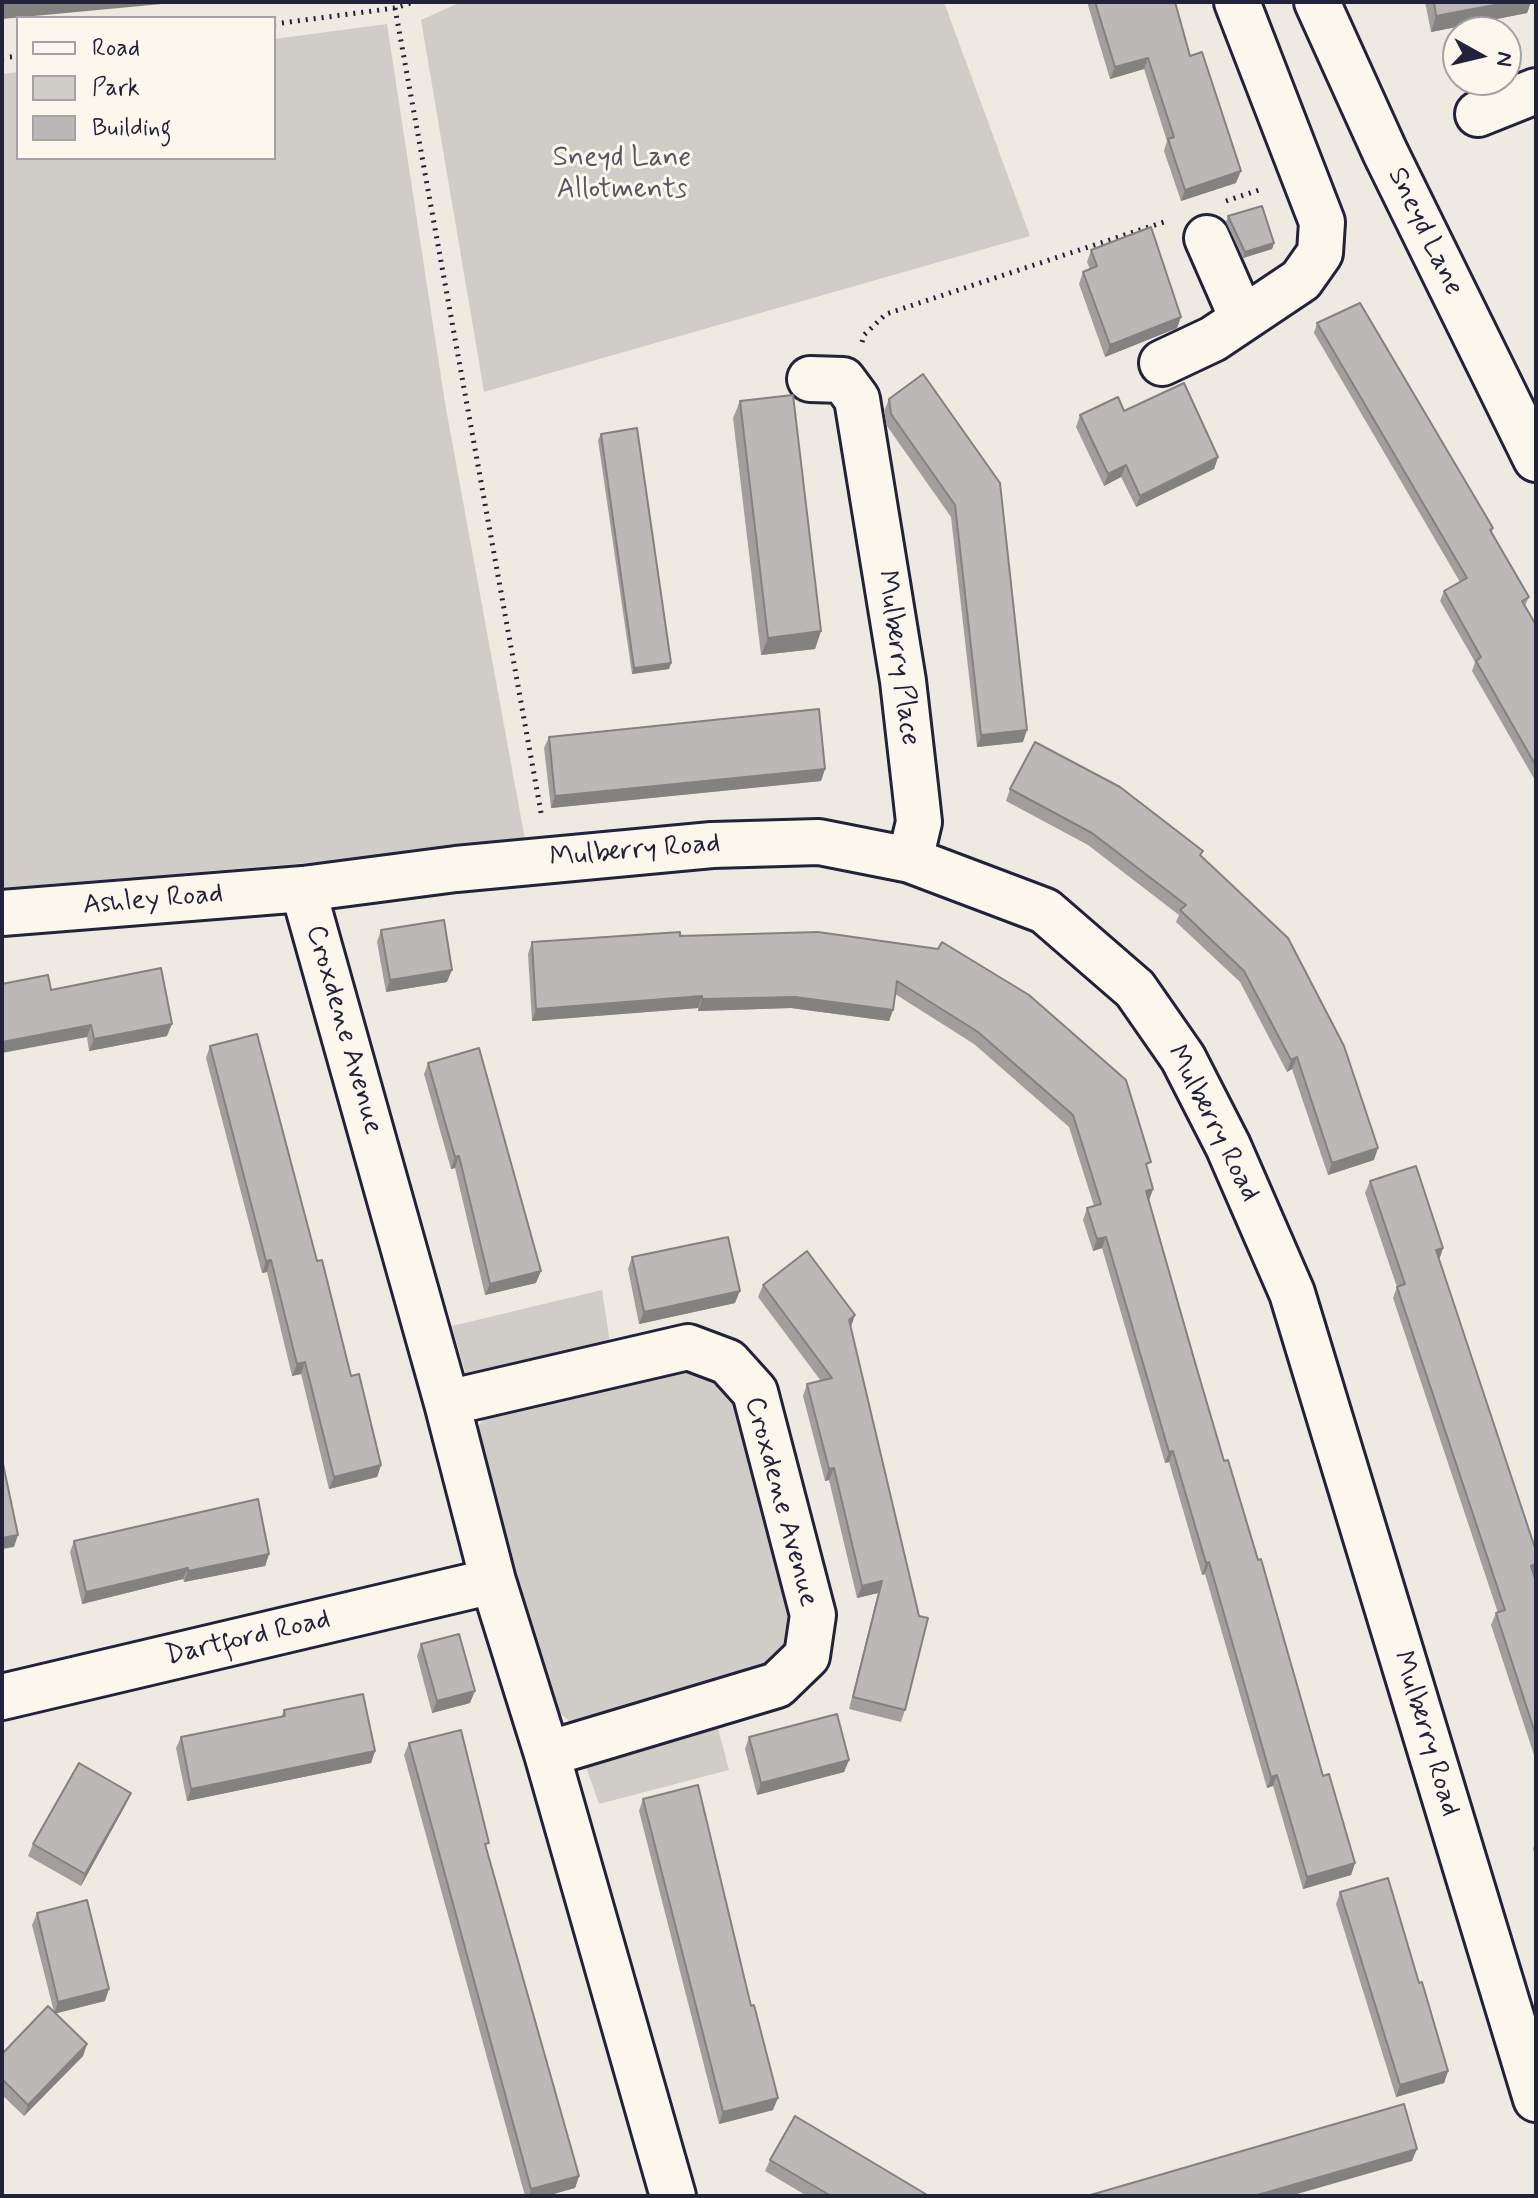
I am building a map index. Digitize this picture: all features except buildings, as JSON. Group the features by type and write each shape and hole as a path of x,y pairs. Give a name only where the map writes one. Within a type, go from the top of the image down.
{"street":[{"path":"1162,363 1213,339 1301,280 1320,253 1322,222 1237,2"},
{"name":"Sneyd Lane","path":"1317,2 1385,152 1536,459"},
{"path":"1477,115 1536,91"},
{"path":"1198,221 1242,318"},
{"path":"810,379 843,380 857,399"},
{"name":"Mulberry Place","path":"857,399 903,681 919,822 910,860"},
{"name":"Mulberry Road","path":"303,889 550,859 712,845 819,842 910,860 1045,911 1135,989 1183,1058 1228,1146 1292,1293 1536,2099"},
{"name":"Ashley Road","path":"2,913 303,889"},
{"name":"Croxdene Avenue","path":"303,889 447,1403 493,1581 547,1754 673,2196"},
{"name":"Croxdene Avenue","path":"447,1403 688,1347 728,1362 755,1392 813,1615 807,1656 777,1685 547,1754"},
{"name":"Dartford Road","path":"2,1697 493,1581"}],"path":[{"path":"276,24 395,8 414,2"},
{"path":"395,8 550,859"},
{"path":"857,399 856,364 864,335 886,314 1198,221 1306,175"}],"green space":[{"name":"Sneyd Lane Allotments","path":"461,2 944,2 1030,236 484,392 421,20"},
{"path":"387,24 445,403 526,845 2,888 2,74 16,72 16,160 276,160 276,39"},
{"path":"602,1290 610,1343 466,1375 452,1326"},
{"path":"699,1368 721,1376 734,1399 795,1630 787,1654 771,1669 578,1728 551,1706 476,1430 487,1413"},
{"path":"717,1724 729,1770 599,1804 584,1761"}]}
